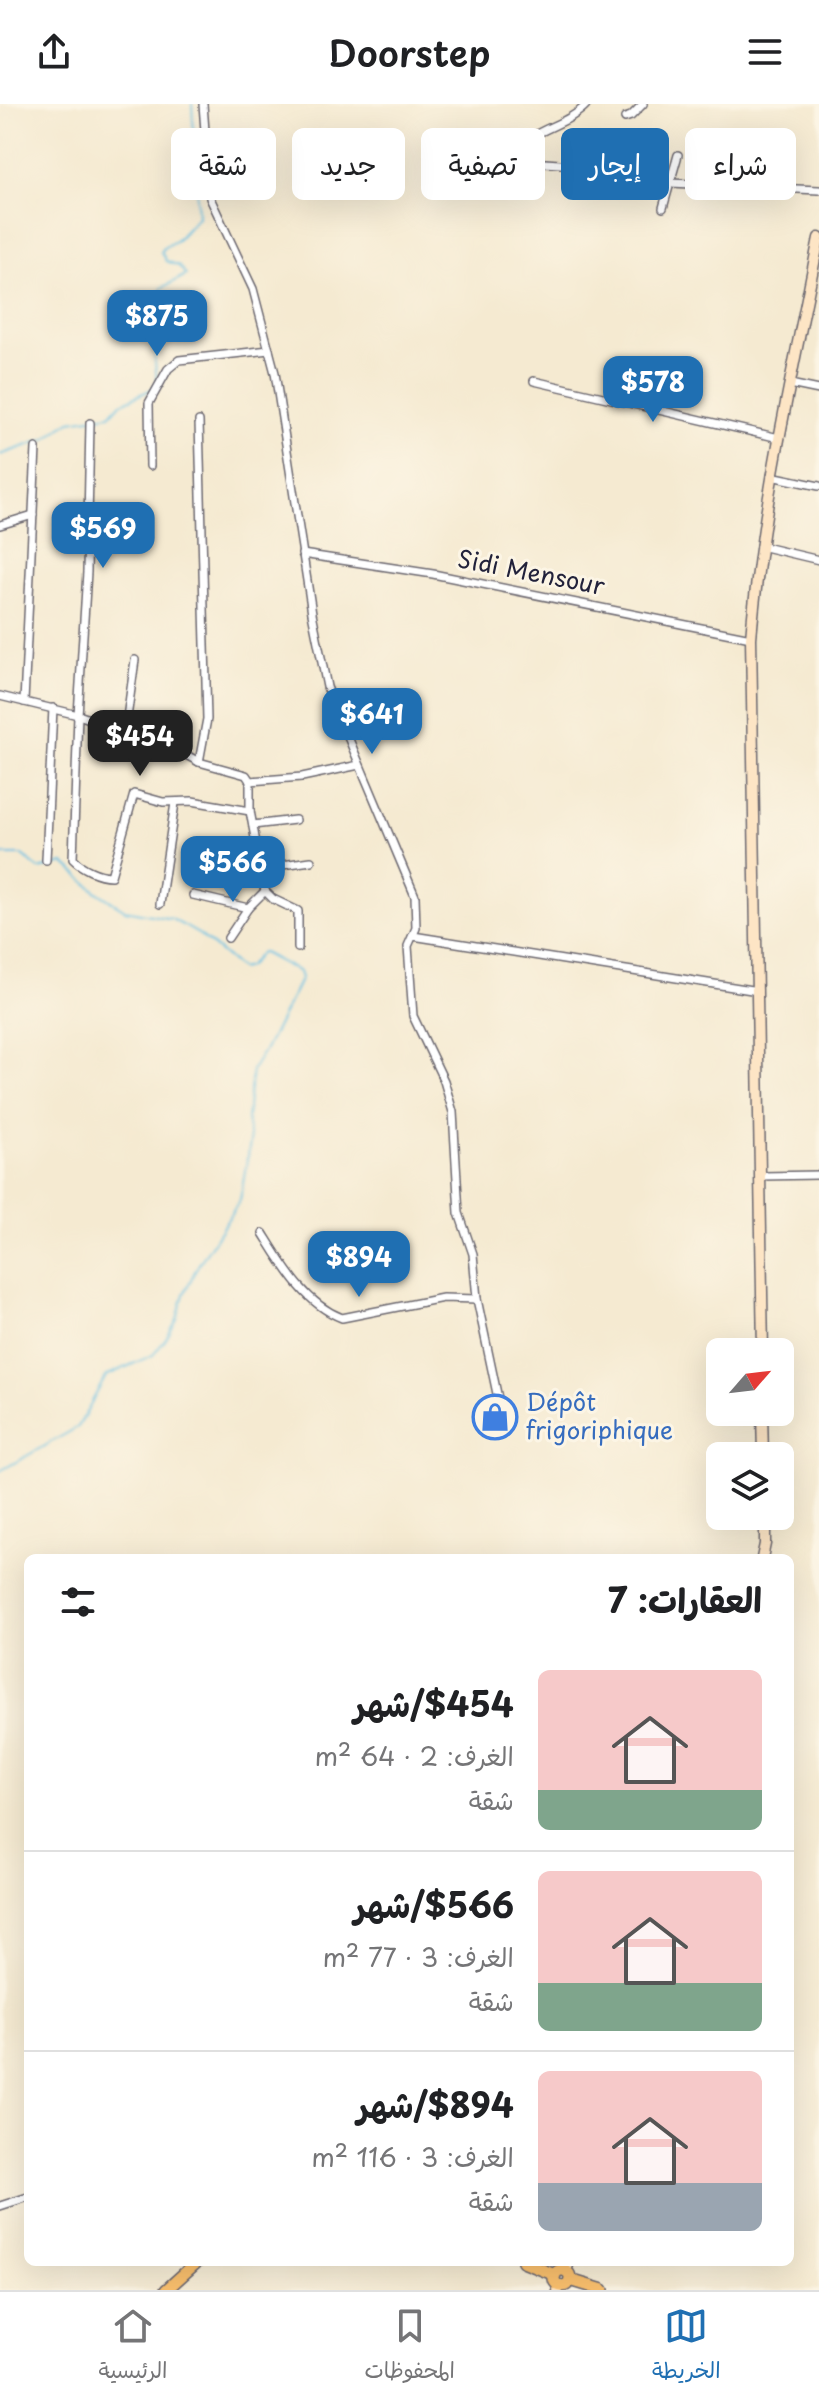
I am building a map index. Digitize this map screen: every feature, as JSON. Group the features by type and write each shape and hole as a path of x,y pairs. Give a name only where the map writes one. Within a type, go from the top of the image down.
{"main road":[{"path":"763,1338 751,638 771,476 819,238"},
{"path":"763,1554 765,1530"},
{"path":"166,2290 193,2266"},
{"path":"534,2266 603,2290"}],"street":[{"path":"203,104 210,198 253,289 275,373 302,554 327,687 415,896 413,936 408,946 413,1016 444,1081 453,1112 459,1213 473,1254 477,1299 500,1408"},
{"path":"545,132 578,114 587,104"},
{"path":"625,118 643,104"},
{"path":"663,208 678,155"},
{"path":"670,183 819,190"},
{"path":"150,466 148,409 170,366 179,360 269,350"},
{"path":"534,381 779,438"},
{"path":"790,384 819,390"},
{"path":"199,421 207,719 199,762"},
{"path":"90,423 87,572 71,853 80,866 111,876 134,794 175,803 192,801 250,811"},
{"path":"24,702 36,448"},
{"path":"771,476 819,486"},
{"path":"0,525 33,515"},
{"path":"760,546 819,560"},
{"name":"Sidi Mensour","path":"302,554 433,574 751,638"},
{"path":"125,732 135,660"},
{"path":"0,696 78,715 168,745 199,762 246,775 250,781 250,811 265,891 273,899 298,911 298,948"},
{"path":"46,860 53,708"},
{"path":"250,781 302,777 359,765"},
{"path":"160,904 175,803"},
{"path":"253,825 295,820"},
{"path":"261,868 311,861"},
{"path":"228,938 248,908 265,891"},
{"path":"193,895 248,908"},
{"path":"413,936 758,991"},
{"path":"762,1176 819,1175"},
{"path":"263,1233 296,1284 330,1313 342,1318 443,1298 477,1299"},
{"path":"0,2206 24,2198"}],"waterway":[{"path":"0,455 46,439 70,421 110,415 120,404 152,389 157,382 154,352 143,322 162,288 186,275 179,266 166,261 161,252 198,217 192,104"},
{"path":"0,855 22,855 39,869 64,863 97,892 125,910 172,919 200,935 240,969 248,967 261,952 299,972 301,978 252,1070 247,1118 250,1143 240,1200 197,1267 166,1339 153,1355 106,1376 78,1427 0,1471"}],"place":[{"name":"Dépôt frigoriphique","path":"495,1417"}]}
